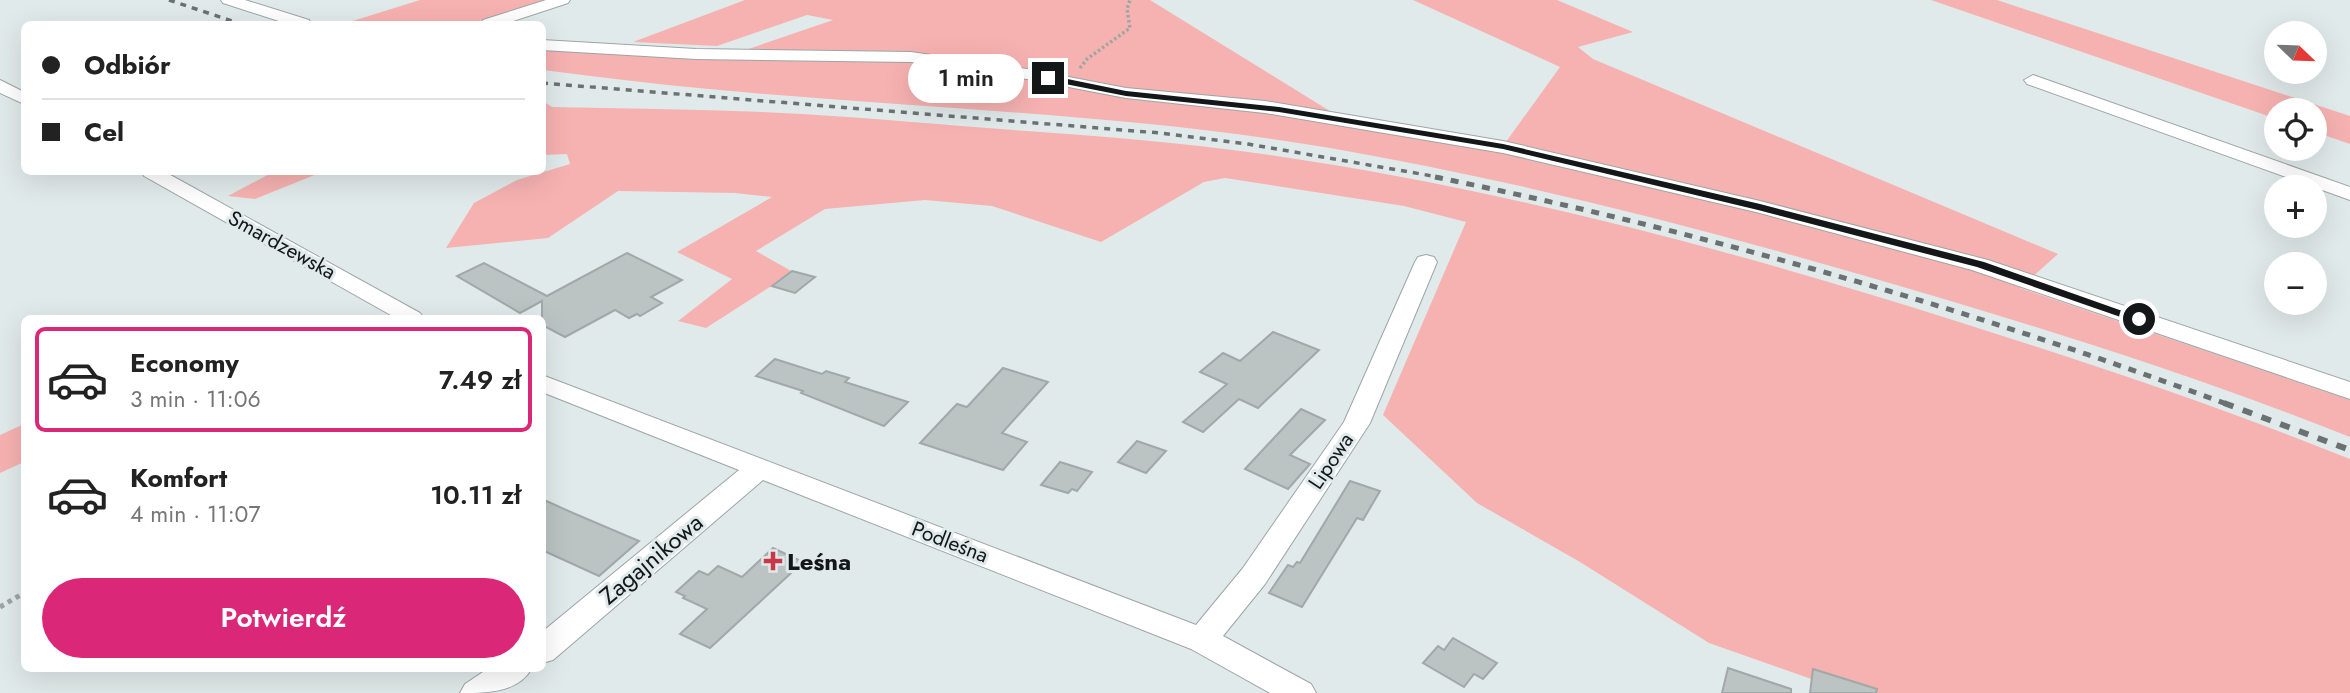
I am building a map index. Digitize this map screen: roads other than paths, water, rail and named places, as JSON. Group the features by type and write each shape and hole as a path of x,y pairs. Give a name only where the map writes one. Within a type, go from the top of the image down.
{"street":[{"path":"229,0 294,21"},
{"path":"498,21 562,0"},
{"path":"546,46 696,54 874,55 949,62 1126,93 1265,107 1503,146 1760,207 1980,265 2350,391"},
{"path":"2033,80 2350,194"},
{"path":"0,85 21,97"},
{"name":"Smardzewska","path":"156,175 407,315"},
{"name":"Lipowa","path":"1202,640 1254,576 1357,423 1426,262"},
{"name":"Podleśna","path":"546,385 1202,640 1299,693"},
{"name":"Zagajnikowa","path":"546,648 759,468"},
{"path":"477,693 510,672"}],"railway":[{"path":"169,0 232,21"},
{"path":"546,83 1160,133 1248,144 1444,178"},
{"path":"1435,177 1637,222 1837,276 2034,337 2229,405"},
{"path":"2224,403 2350,450"}],"place":[{"name":"Leśna","path":"773,561"}]}
